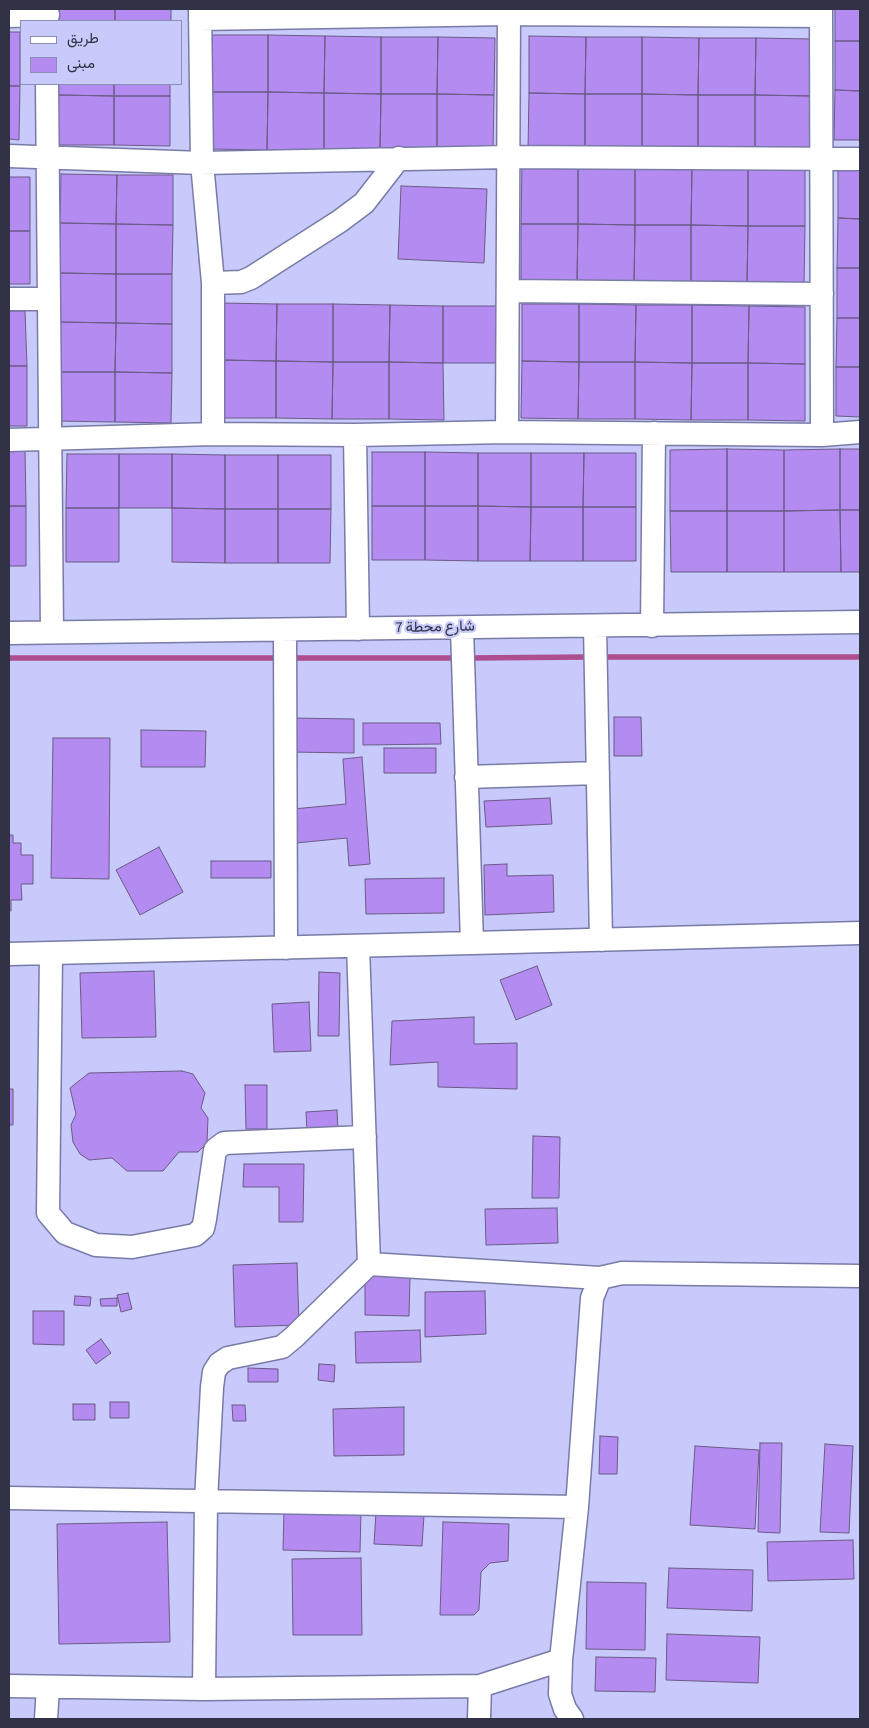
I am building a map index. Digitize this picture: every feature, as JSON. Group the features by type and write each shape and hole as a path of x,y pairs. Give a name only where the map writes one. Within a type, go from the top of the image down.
{"street":[{"path":"507,432 509,11"},
{"path":"213,434 213,282 202,163 200,14 509,11 821,12 822,435"},
{"path":"9,16 48,15"},
{"path":"48,85 47,156 52,632"},
{"path":"9,156 202,163 399,158 860,159"},
{"path":"213,282 240,282 251,278 340,221 364,203 399,158"},
{"path":"508,290 822,294"},
{"path":"9,299 49,299"},
{"path":"9,440 50,441 213,434 355,435 507,432 822,435 860,432"},
{"path":"652,626 654,433"},
{"path":"355,435 358,629"},
{"name":"شارع محطة 7","path":"9,633 860,622"},
{"path":"595,626 601,940"},
{"path":"462,628 472,943"},
{"path":"285,630 286,948"},
{"path":"466,777 598,773"},
{"path":"9,954 860,933"},
{"path":"204,1689 206,1501 214,1372 219,1364 228,1358 282,1347 369,1264 358,946"},
{"path":"51,954 48,1213 65,1233 96,1245 132,1247 195,1235 203,1228 214,1150 224,1143 365,1138"},
{"path":"369,1264 600,1278 622,1273 860,1276"},
{"path":"572,1719 565,1709 560,1694 561,1660 577,1507 592,1298 600,1278"},
{"path":"9,1498 577,1507"},
{"path":"9,1686 204,1689 480,1686 561,1660"},
{"path":"480,1686 480,1719"},
{"path":"46,1719 48,1687"}],"building":[{"path":"59,9 115,9 115,20 59,20"},
{"path":"115,9 171,9 171,20 115,20"},
{"path":"835,9 860,9 860,41 835,41"},
{"path":"9,32 20,32 20,86 9,86"},
{"path":"212,35 268,35 268,92 211,92"},
{"path":"268,35 325,36 324,93 268,92"},
{"path":"325,36 381,37 381,94 324,93"},
{"path":"529,36 586,37 585,94 529,93"},
{"path":"381,37 438,37 437,94 381,94"},
{"path":"438,37 495,38 494,95 437,94"},
{"path":"586,37 642,37 642,94 585,94"},
{"path":"642,37 699,38 698,95 642,94"},
{"path":"699,38 756,38 755,95 698,95"},
{"path":"756,38 812,39 812,96 755,95"},
{"path":"835,41 860,41 860,91 835,90"},
{"path":"58,85 114,85 114,96 58,95"},
{"path":"114,85 170,85 170,96 114,96"},
{"path":"9,86 20,86 19,140 9,139"},
{"path":"835,90 860,91 860,140 834,140"},
{"path":"211,92 268,92 267,150 211,149"},
{"path":"268,92 324,93 324,150 267,150"},
{"path":"324,93 381,94 380,151 324,150"},
{"path":"529,93 585,94 585,151 528,151"},
{"path":"381,94 437,94 437,152 380,151"},
{"path":"437,94 494,95 493,152 437,152"},
{"path":"585,94 642,94 642,152 585,151"},
{"path":"642,94 698,95 698,152 642,152"},
{"path":"58,95 114,96 114,145 57,145"},
{"path":"698,95 755,95 755,153 698,152"},
{"path":"755,95 812,96 811,153 755,153"},
{"path":"114,96 170,96 170,146 114,145"},
{"path":"522,166 578,167 578,224 521,224"},
{"path":"578,167 635,167 635,225 578,224"},
{"path":"635,167 692,168 691,225 635,225"},
{"path":"692,168 748,169 748,226 691,225"},
{"path":"748,169 805,169 805,226 748,226"},
{"path":"838,169 860,169 860,219 838,218"},
{"path":"61,174 117,175 116,224 60,223"},
{"path":"117,175 173,175 173,225 116,224"},
{"path":"9,177 30,177 30,231 9,231"},
{"path":"401,186 487,189 484,263 398,259"},
{"path":"838,218 860,219 860,268 837,268"},
{"path":"60,223 116,224 116,274 60,273"},
{"path":"116,224 173,225 172,274 116,274"},
{"path":"521,224 578,224 577,281 521,281"},
{"path":"578,224 635,225 634,282 577,281"},
{"path":"635,225 691,225 691,282 634,282"},
{"path":"691,225 748,226 747,283 691,282"},
{"path":"748,226 805,226 804,284 747,283"},
{"path":"9,231 30,231 30,284 9,284"},
{"path":"837,268 860,268 860,318 837,318"},
{"path":"60,273 116,274 116,323 59,322"},
{"path":"116,274 172,274 172,324 116,323"},
{"path":"220,303 277,304 276,361 220,360"},
{"path":"277,304 333,304 333,362 276,361"},
{"path":"333,304 390,305 389,362 333,362"},
{"path":"522,304 579,304 579,362 522,361"},
{"path":"579,304 636,305 635,362 579,362"},
{"path":"390,305 443,306 443,363 389,362"},
{"path":"636,305 692,305 692,363 635,362"},
{"path":"692,305 749,306 748,363 692,363"},
{"path":"443,306 499,306 498,363 443,363"},
{"path":"749,306 805,307 805,364 748,363"},
{"path":"9,311 25,311 27,366 9,366"},
{"path":"837,318 860,318 860,367 836,367"},
{"path":"59,322 116,323 115,372 59,372"},
{"path":"116,323 172,324 172,373 115,372"},
{"path":"220,360 276,361 276,418 219,418"},
{"path":"276,361 333,362 332,419 276,418"},
{"path":"522,361 579,362 578,419 521,418"},
{"path":"333,362 389,362 389,419 332,419"},
{"path":"389,362 443,363 444,420 389,419"},
{"path":"579,362 635,362 635,419 578,419"},
{"path":"635,362 692,363 691,420 635,419"},
{"path":"692,363 748,363 748,420 691,420"},
{"path":"748,363 805,364 805,421 748,420"},
{"path":"9,366 27,366 27,426 9,426"},
{"path":"836,367 860,367 860,417 836,416"},
{"path":"59,372 115,372 115,422 59,421"},
{"path":"115,372 172,373 171,423 115,422"},
{"path":"727,449 727,511 670,511 670,450"},
{"path":"727,449 784,450 784,511 727,511"},
{"path":"840,449 840,510 784,511 784,450"},
{"path":"840,449 860,449 860,510 840,510"},
{"path":"9,451 25,451 26,506 9,506"},
{"path":"372,452 425,452 425,506 372,506"},
{"path":"425,452 478,453 478,506 425,506"},
{"path":"478,453 531,453 531,507 478,506"},
{"path":"531,453 584,453 583,507 531,507"},
{"path":"584,453 636,453 636,507 583,507"},
{"path":"67,454 119,454 119,508 66,508"},
{"path":"119,454 172,454 172,508 119,508"},
{"path":"172,454 225,455 225,509 172,508"},
{"path":"225,455 278,455 278,509 225,509"},
{"path":"278,455 331,455 331,509 278,509"},
{"path":"9,506 26,506 26,566 9,566"},
{"path":"372,506 425,506 425,560 372,560"},
{"path":"425,506 478,506 478,561 425,560"},
{"path":"478,506 531,507 530,561 478,561"},
{"path":"531,507 583,507 583,561 530,561"},
{"path":"583,507 636,507 636,561 583,561"},
{"path":"66,508 119,508 119,562 66,562"},
{"path":"172,508 225,509 225,563 172,562"},
{"path":"225,509 278,509 278,563 225,563"},
{"path":"278,509 331,509 330,563 278,563"},
{"path":"840,510 841,572 784,572 784,511"},
{"path":"840,510 860,510 860,572 841,572"},
{"path":"670,511 727,511 727,572 671,572"},
{"path":"727,511 784,511 784,572 727,572"},
{"path":"614,717 641,717 642,756 614,756"},
{"path":"291,718 354,719 354,753 291,752"},
{"path":"363,723 440,723 441,744 363,745"},
{"path":"141,730 206,731 205,767 141,767"},
{"path":"53,738 110,738 109,879 51,878"},
{"path":"384,748 436,748 436,773 384,773"},
{"path":"362,757 370,864 349,866 347,838 296,843 293,809 346,804 343,759"},
{"path":"550,798 552,824 486,827 484,801"},
{"path":"9,835 13,835 13,843 21,843 21,855 33,855 33,884 21,884 22,900 11,900 11,911 9,911"},
{"path":"159,847 183,892 140,915 116,870"},
{"path":"211,861 271,861 271,878 211,878"},
{"path":"507,864 507,876 553,875 554,912 485,915 484,865"},
{"path":"444,878 444,913 366,914 365,879"},
{"path":"537,966 552,1005 516,1020 500,980"},
{"path":"154,971 156,1037 82,1038 80,973"},
{"path":"319,972 340,973 339,1036 318,1036"},
{"path":"309,1002 311,1051 274,1052 272,1004"},
{"path":"474,1017 474,1044 517,1043 517,1089 438,1087 438,1062 390,1065 392,1021"},
{"path":"182,1071 193,1074 205,1093 201,1108 208,1118 207,1143 198,1152 179,1152 163,1171 127,1171 112,1158 89,1160 80,1154 73,1142 71,1125 76,1114 70,1088 89,1073"},
{"path":"245,1085 267,1085 267,1129 246,1129"},
{"path":"9,1089 13,1089 13,1125 9,1125"},
{"path":"337,1110 338,1131 307,1133 306,1112"},
{"path":"533,1136 560,1137 559,1198 532,1198"},
{"path":"244,1164 304,1164 303,1222 279,1222 279,1187 243,1187"},
{"path":"557,1208 558,1243 486,1245 485,1209"},
{"path":"297,1263 299,1325 235,1327 233,1265"},
{"path":"365,1276 410,1277 409,1316 365,1315"},
{"path":"485,1291 486,1334 425,1337 425,1292"},
{"path":"128,1293 132,1309 121,1312 117,1295"},
{"path":"75,1296 91,1297 90,1306 74,1305"},
{"path":"117,1298 117,1306 101,1306 100,1299"},
{"path":"33,1311 64,1311 64,1345 33,1344"},
{"path":"420,1330 421,1362 356,1363 355,1332"},
{"path":"101,1339 111,1353 96,1364 86,1350"},
{"path":"319,1364 335,1365 334,1382 318,1380"},
{"path":"248,1368 278,1369 278,1382 248,1382"},
{"path":"110,1402 129,1402 129,1418 110,1418"},
{"path":"73,1404 95,1404 95,1420 73,1420"},
{"path":"232,1405 245,1405 246,1421 233,1421"},
{"path":"404,1407 404,1455 334,1456 333,1409"},
{"path":"600,1436 618,1437 617,1474 599,1474"},
{"path":"760,1443 782,1443 780,1533 758,1532"},
{"path":"825,1444 853,1446 849,1533 820,1532"},
{"path":"695,1446 759,1450 755,1529 690,1525"},
{"path":"284,1510 361,1512 360,1552 283,1550"},
{"path":"376,1512 424,1515 422,1546 374,1544"},
{"path":"167,1522 170,1642 59,1644 57,1524"},
{"path":"443,1522 509,1524 508,1561 490,1563 481,1572 479,1610 474,1615 440,1615"},
{"path":"853,1540 854,1579 768,1581 767,1542"},
{"path":"361,1558 362,1635 293,1635 292,1559"},
{"path":"669,1568 753,1570 752,1611 667,1608"},
{"path":"587,1582 646,1583 645,1650 586,1649"},
{"path":"667,1634 760,1637 758,1683 666,1680"},
{"path":"596,1657 656,1658 655,1692 595,1691"}],"waterway":[{"path":"467,658 591,657"},
{"path":"600,657 860,657"},
{"path":"9,658 281,658"},
{"path":"290,658 458,658"}]}
